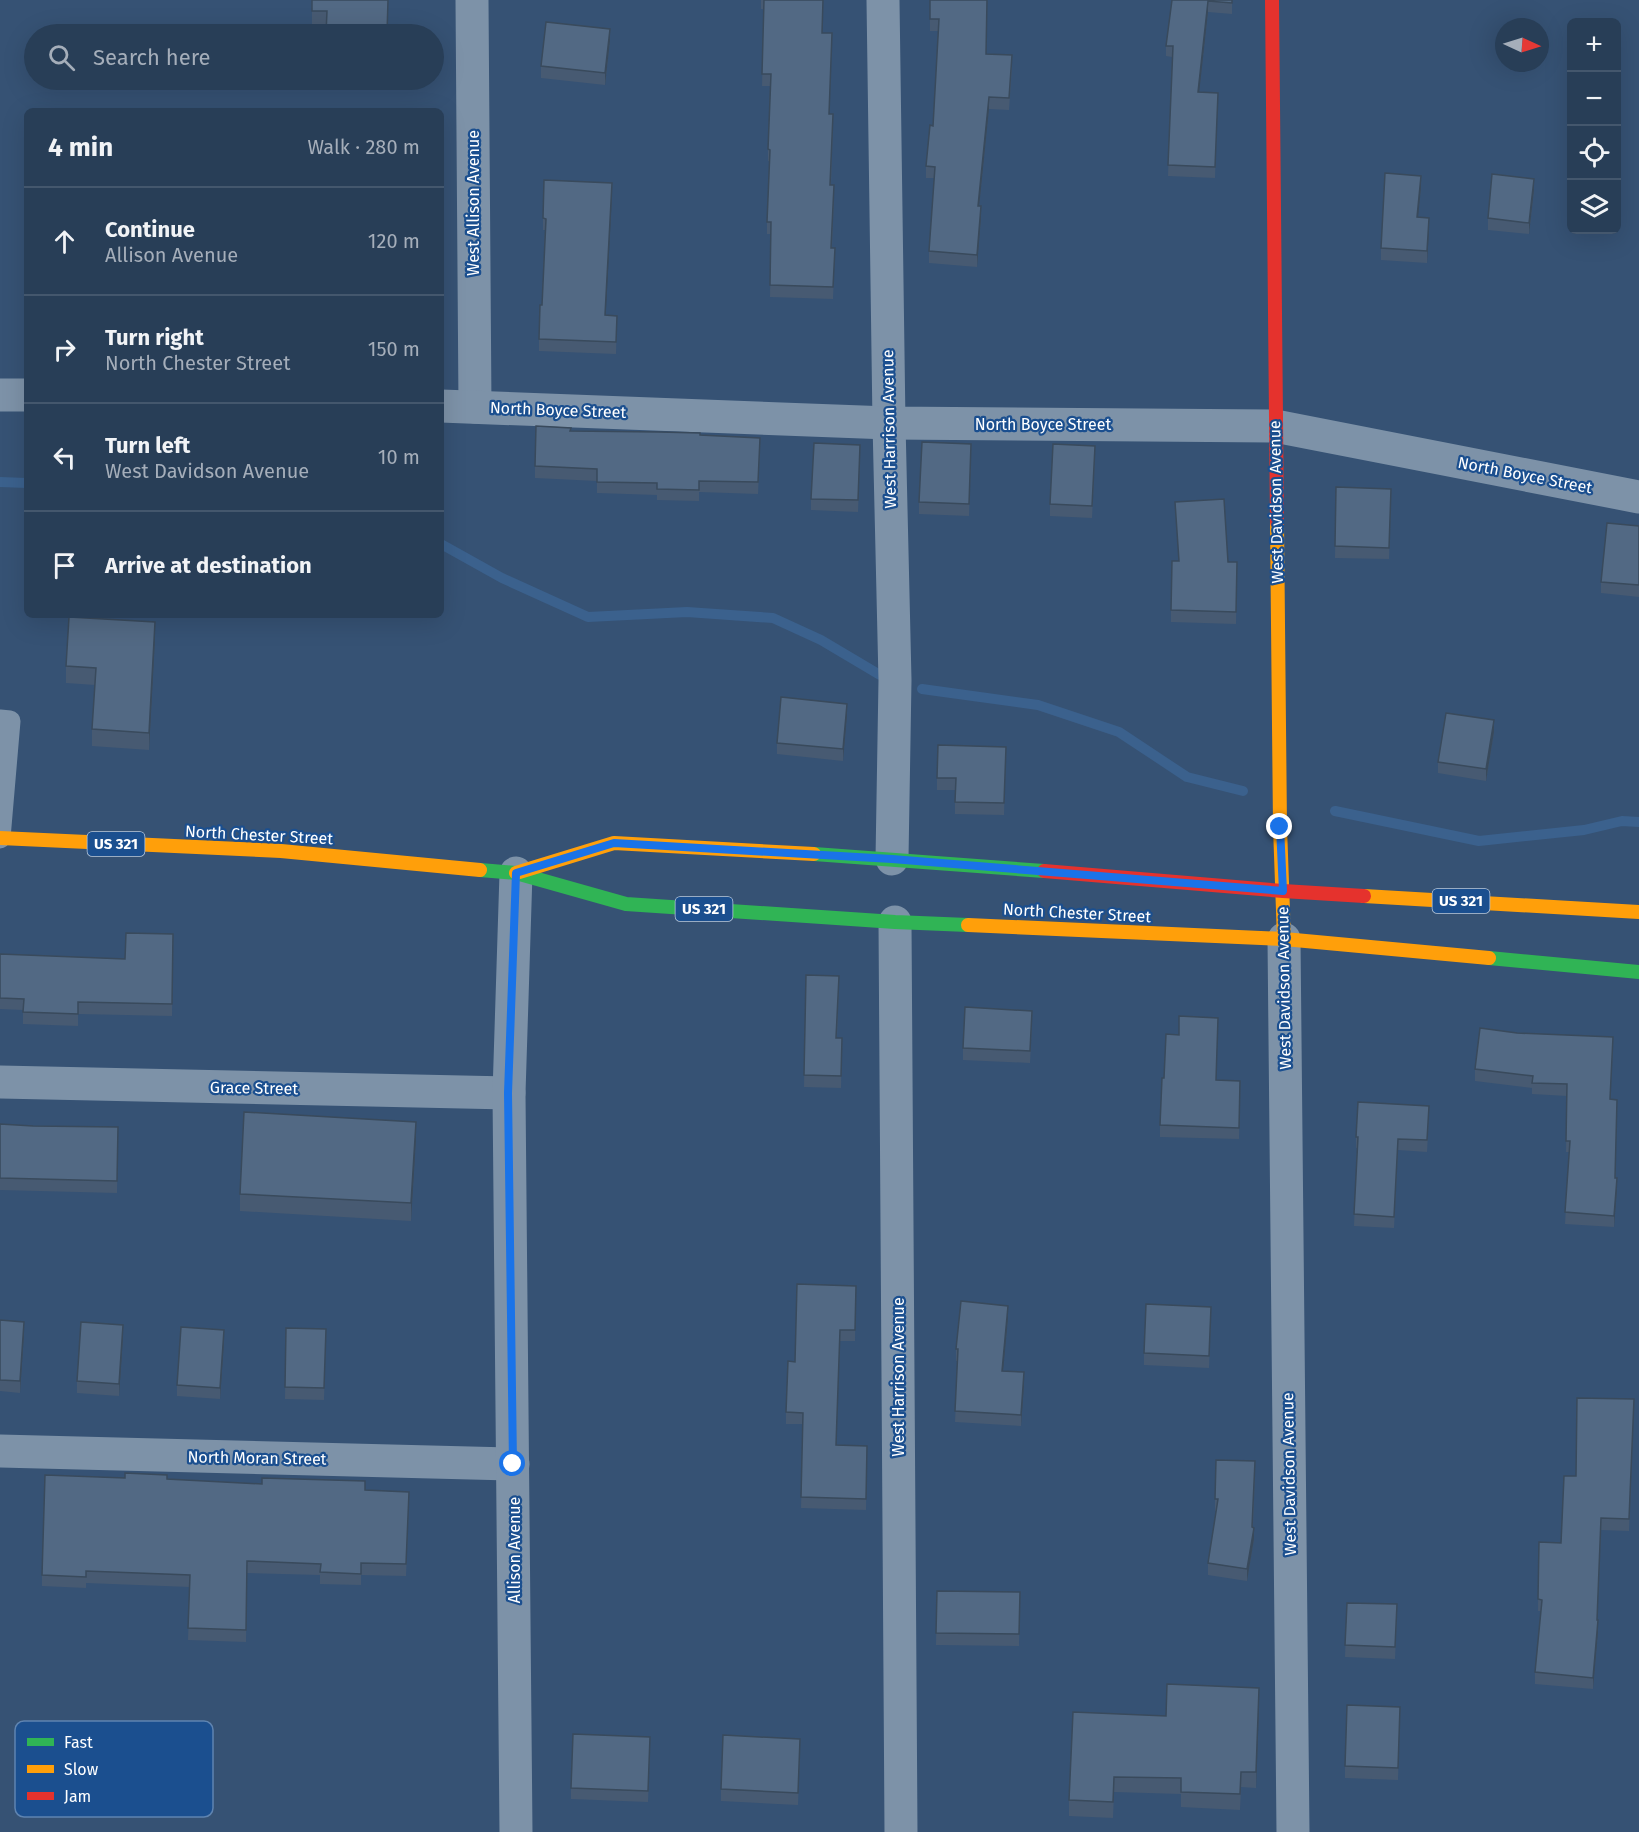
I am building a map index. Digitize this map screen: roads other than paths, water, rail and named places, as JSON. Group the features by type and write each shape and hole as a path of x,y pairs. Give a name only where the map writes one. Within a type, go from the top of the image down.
{"main road":[{"name":"West Davidson Avenue","path":"1272,0 1280,827 1284,939"},
{"name":"North Chester Street","path":"0,838 281,851 516,873 626,904 896,922 1284,939 1639,972"},
{"name":"North Chester Street","path":"516,873 614,843 892,859 1283,891 1639,912"}],"street":[{"name":"West Allison Avenue","path":"472,0 475,407"},
{"name":"West Harrison Avenue","path":"883,0 895,680 892,859"},
{"path":"0,395 24,395"},
{"name":"North Boyce Street","path":"444,406 889,423 1275,426 1639,497"},
{"name":"Allison Avenue","path":"516,873 508,1093 516,1832"},
{"name":"West Harrison Avenue","path":"896,922 901,1832"},
{"name":"West Davidson Avenue","path":"1284,939 1293,1832"},
{"name":"Grace Street","path":"0,1082 508,1093"},
{"name":"North Moran Street","path":"0,1452 513,1464"}],"lane":[{"path":"0,720 10,721 0,838"}],"waterway":[{"path":"0,482 24,483"},
{"path":"444,546 502,578 588,617 687,612 773,618 821,640 880,675"},
{"path":"922,689 1038,705 1119,732 1187,777 1243,791"},
{"path":"1335,811 1479,841 1584,830 1622,821 1639,822"}]}
